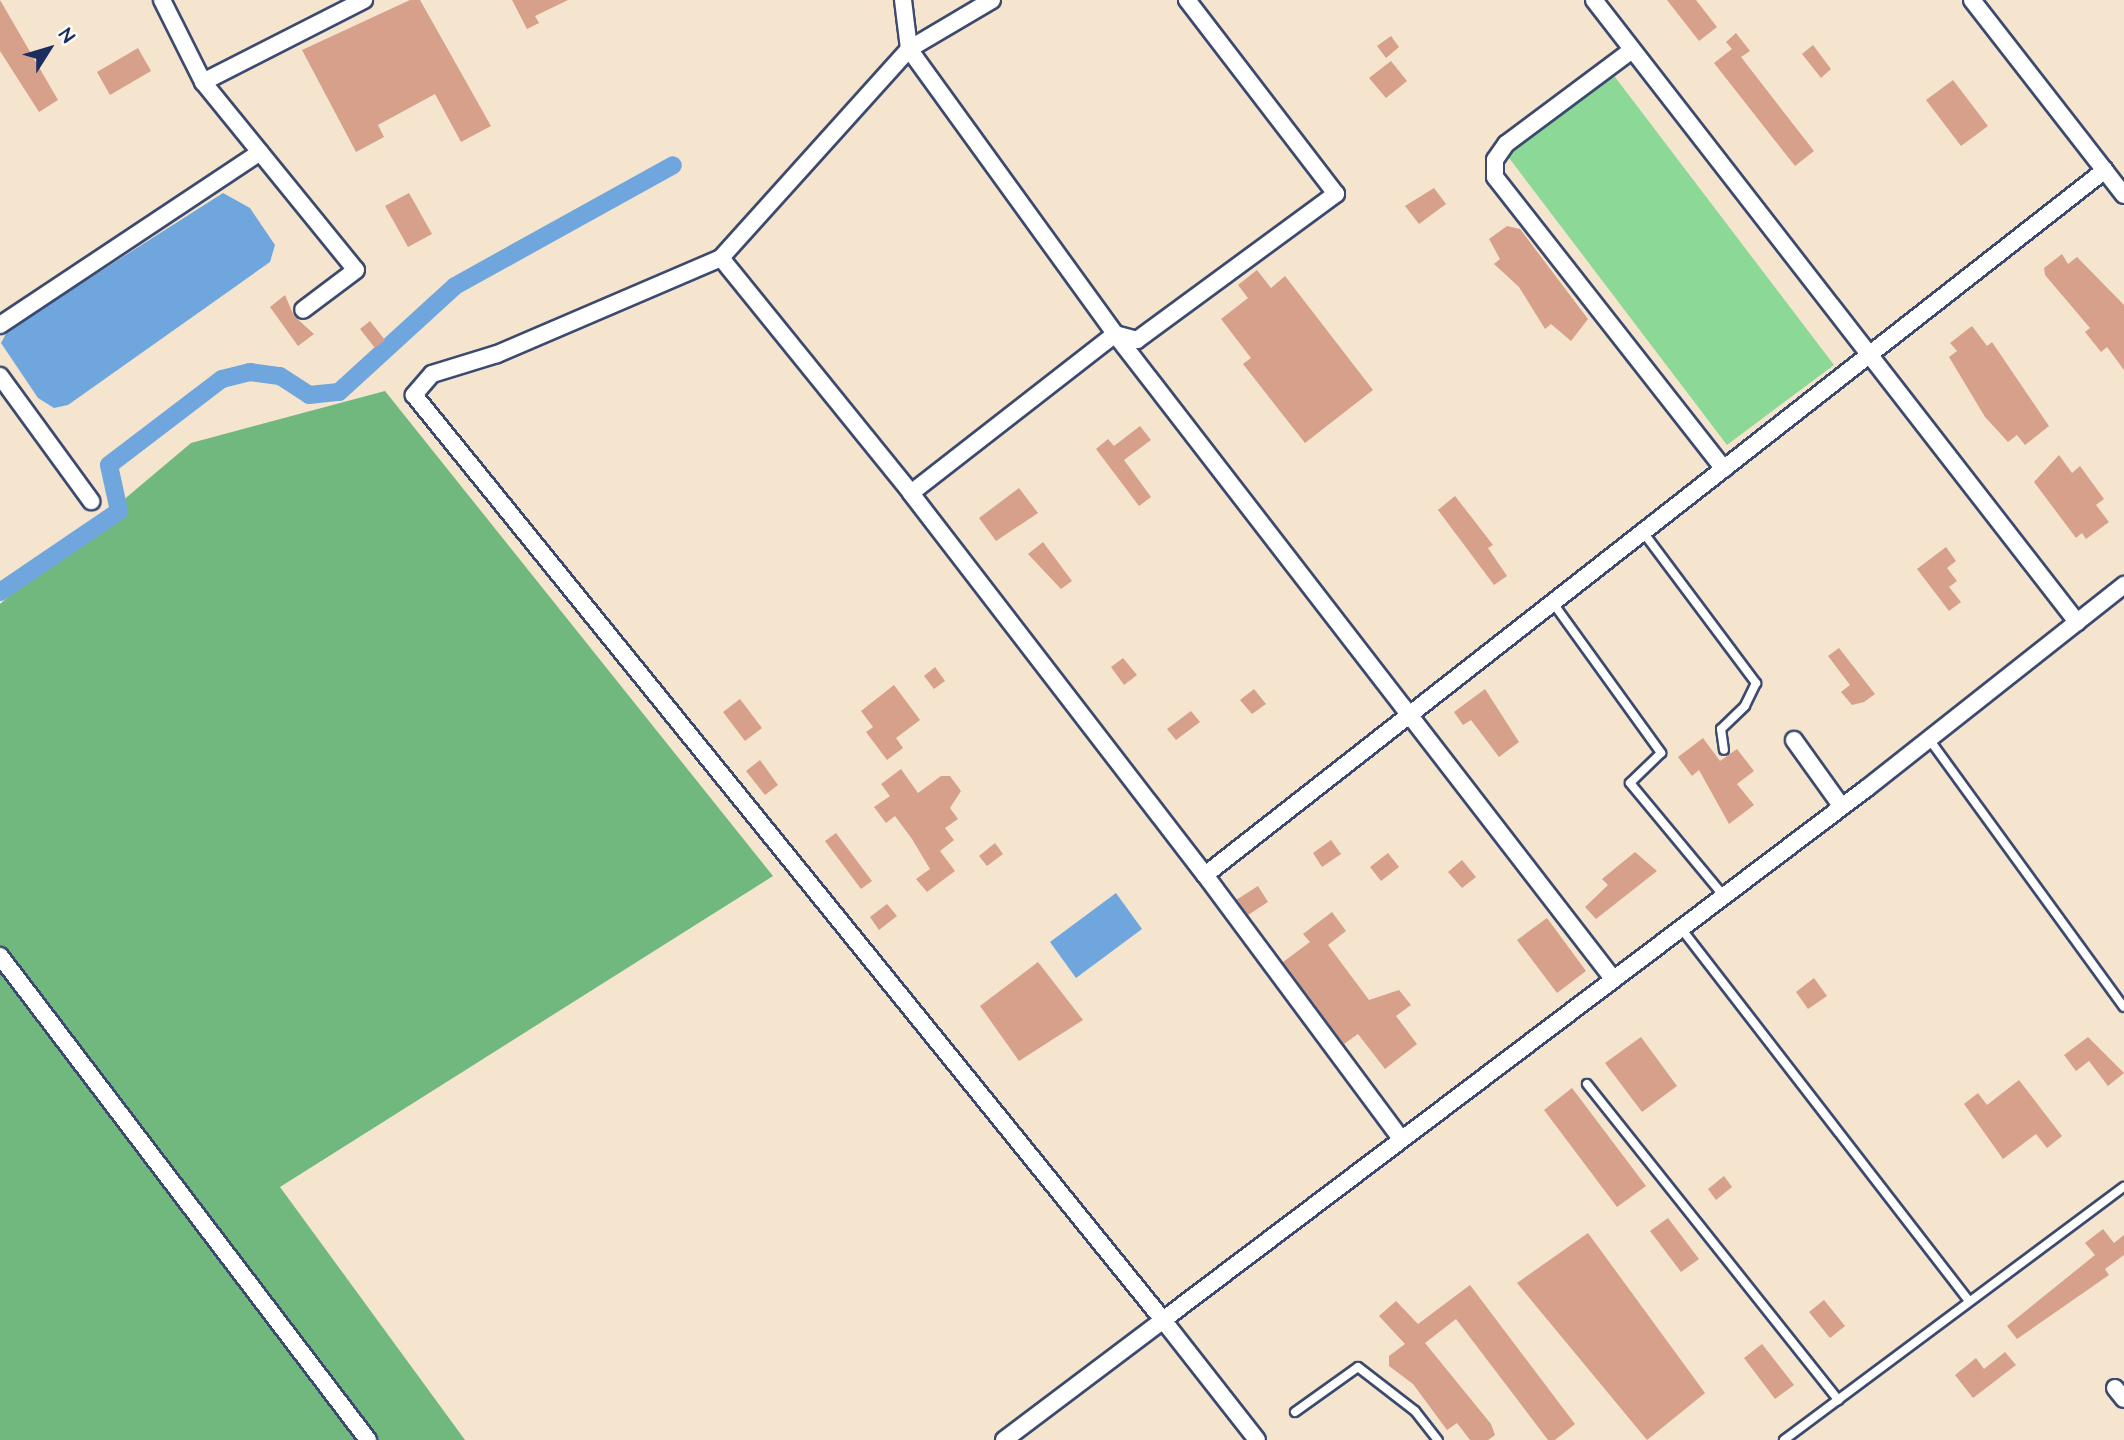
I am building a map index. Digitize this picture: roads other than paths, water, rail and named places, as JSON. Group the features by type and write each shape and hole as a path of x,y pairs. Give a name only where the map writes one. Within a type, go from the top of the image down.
{"street":[{"path":"162,0 203,82 356,270 303,310"},
{"path":"203,82 364,0"},
{"path":"903,0 909,49 1115,334 1611,976"},
{"path":"992,0 909,49 721,258 497,354 432,374 414,395 1163,1320 1257,1440"},
{"path":"1115,334 1137,340 1336,194 1187,0"},
{"path":"1594,0 1867,358 2077,622"},
{"path":"1972,0 2124,195"},
{"path":"1632,50 1506,144 1495,160 1495,177 1724,469"},
{"path":"0,325 260,152"},
{"path":"1205,875 2105,170"},
{"path":"721,258 911,494 1205,875 1399,1136"},
{"path":"911,494 1115,334"},
{"path":"0,376 91,501"},
{"path":"1004,1440 1399,1136 1842,807 2124,585"},
{"path":"1794,740 1842,807"},
{"path":"0,956 368,1440"}],"lane":[{"path":"1643,532 1755,683 1745,706 1721,729 1724,750"},
{"path":"1553,603 1661,753 1630,783 1722,894"},
{"path":"1929,739 2124,1007"},
{"path":"1679,926 1969,1301"},
{"path":"1587,1084 1838,1400"},
{"path":"1784,1440 2124,1187"},
{"path":"1295,1412 1357,1367 1415,1410 1438,1440"}],"water":[{"path":"223,193 250,208 275,245 270,262 68,405 54,408 38,398 1,343 8,330"},
{"path":"1116,893 1142,929 1076,978 1050,942"}],"waterway":[{"path":"0,592 119,511 109,465 222,379 250,372 280,376 309,395 339,392 455,286 673,165"}]}
